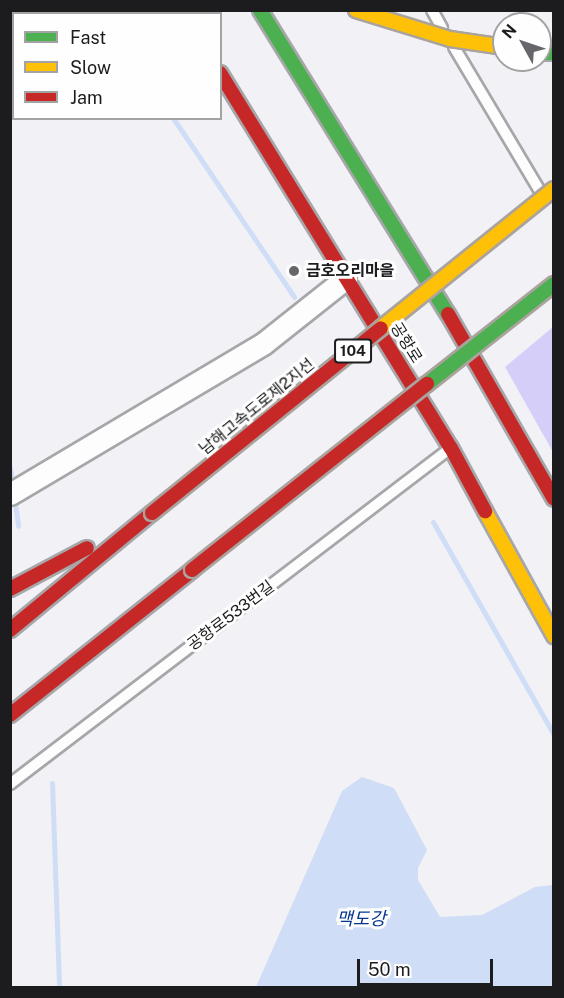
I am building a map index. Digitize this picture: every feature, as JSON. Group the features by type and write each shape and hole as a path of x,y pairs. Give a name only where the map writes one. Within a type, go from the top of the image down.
{"main road":[{"path":"260,10 482,368 554,499"},
{"path":"356,10 450,39 492,45"},
{"name":"공항로","path":"222,76 451,448 554,636"},
{"name":"남해고속도로제2지선","path":"10,630 547,190"},
{"path":"10,714 554,284"},
{"path":"10,589 152,513"}],"street":[{"path":"14,492 264,343 346,278"}],"lane":[{"path":"432,10 547,190"},
{"name":"공항로533번길","path":"10,784 451,448"}],"shaded area":[{"path":"553,327 553,452 505,367"}],"water":[{"name":"맥도강","path":"362,777 394,788 427,850 418,868 418,880 440,917 482,915 535,887 553,885 553,987 256,987 342,791"}],"waterway":[{"path":"174,120 294,297"},
{"path":"10,468 13,487"},
{"path":"14,496 18,526"},
{"path":"433,522 554,735"},
{"path":"52,783 59,988"}],"traffic: fast":[{"path":"260,10 448,314"},
{"path":"427,384 554,284"}],"traffic: slow":[{"path":"356,10 450,39 492,45"},
{"path":"381,328 554,189"},
{"path":"485,511 554,636"}],"traffic: jam":[{"path":"222,76 451,448 485,511"},
{"path":"448,314 554,499"},
{"path":"152,513 381,328"},
{"path":"192,570 427,384"},
{"path":"10,630 152,513"},
{"path":"10,589 87,548"},
{"path":"10,715 192,570"}],"place":[{"name":"금호오리마을","path":"294,271"}]}
